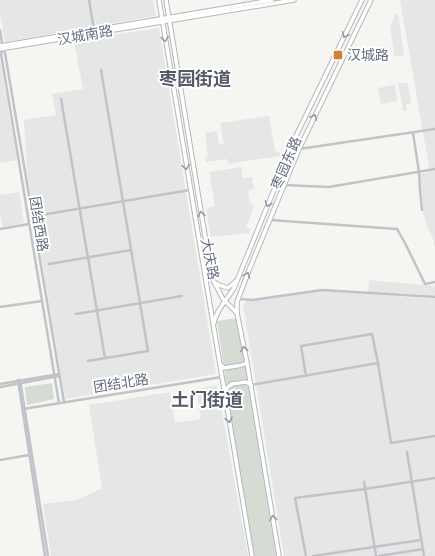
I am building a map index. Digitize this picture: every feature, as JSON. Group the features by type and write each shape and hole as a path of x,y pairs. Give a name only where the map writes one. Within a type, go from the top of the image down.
{"main road":[{"name":"大庆路","path":"159,0 252,556"},
{"name":"大庆路","path":"166,0 213,281 219,294 225,302 238,313"},
{"path":"169,19 272,0"},
{"path":"169,19 293,0"},
{"name":"枣园东路","path":"238,313 238,299 299,149 371,0"},
{"name":"枣园东路","path":"213,326 215,315 225,302 237,281 296,136 361,1"},
{"name":"汉城南路","path":"1,47 169,19"},
{"path":"203,268 210,266"},
{"path":"213,281 228,288 237,281"},
{"path":"238,313 279,556"},
{"path":"219,363 224,368 247,363"},
{"path":"224,390 232,384 246,382 251,385"}],"street":[{"path":"89,0 94,32"},
{"name":"团结西路","path":"0,30 1,54 60,403"},
{"name":"团结西路","path":"1,47 6,60 64,402"},
{"path":"88,361 148,352 101,70"},
{"path":"61,98 105,358"},
{"path":"299,149 435,129"},
{"path":"413,133 420,172 422,210"},
{"path":"284,185 329,186 435,169"},
{"path":"41,215 190,190"},
{"path":"270,220 397,229 425,284 435,282"},
{"path":"0,228 29,224"},
{"path":"49,264 131,250"},
{"path":"238,299 253,300 322,290 435,297"},
{"path":"76,314 182,296"},
{"path":"0,307 42,301"},
{"path":"306,376 301,346 372,334 391,443 435,436"},
{"path":"251,385 378,363"},
{"path":"0,384 59,375"},
{"name":"团结北路","path":"24,409 222,377"},
{"path":"0,387 19,382"},
{"path":"19,382 47,556"},
{"path":"406,452 424,556"},
{"path":"0,460 30,455"},
{"path":"306,556 295,498 435,478"},
{"path":"364,482 374,547 377,556 423,549"},
{"path":"313,556 421,540"}],"shaded area":[{"path":"0,0 153,0 156,16 5,42 0,15"},
{"path":"400,0 435,0 435,247 423,211 420,174 430,172"},
{"path":"396,14 398,14 404,55 395,57 390,27"},
{"path":"159,28 216,374 65,399 27,171 24,120 56,115 52,94 83,89 74,41"},
{"path":"0,60 17,160 0,163"},
{"path":"398,83 408,83 411,104 406,104 407,111 403,111"},
{"path":"395,85 397,101 381,104 378,88"},
{"path":"269,116 275,151 281,153 279,156 228,164 227,159 206,162 205,157 208,156 205,133 217,131 219,145 224,144 220,123"},
{"path":"241,167 243,178 252,177 254,189 248,191 250,203 254,206 246,228 250,229 249,233 211,237 206,208 215,206 209,172"},
{"path":"19,192 24,223 2,227 0,195"},
{"path":"369,280 435,286 435,297 368,292"},
{"path":"323,291 435,299 435,556 284,556 243,305 246,301"},
{"path":"237,318 278,556 252,556 217,321"},
{"path":"52,383 54,399 27,405 25,387"},
{"path":"217,385 248,556 51,556 43,504 77,500 102,488 89,405 170,392 175,423 201,419 196,389"}],"place":[{"name":"汉城路","path":"338,55"}],"district":[{"name":"枣园街道","path":"195,79"},
{"name":"土门街道","path":"207,400"}]}
